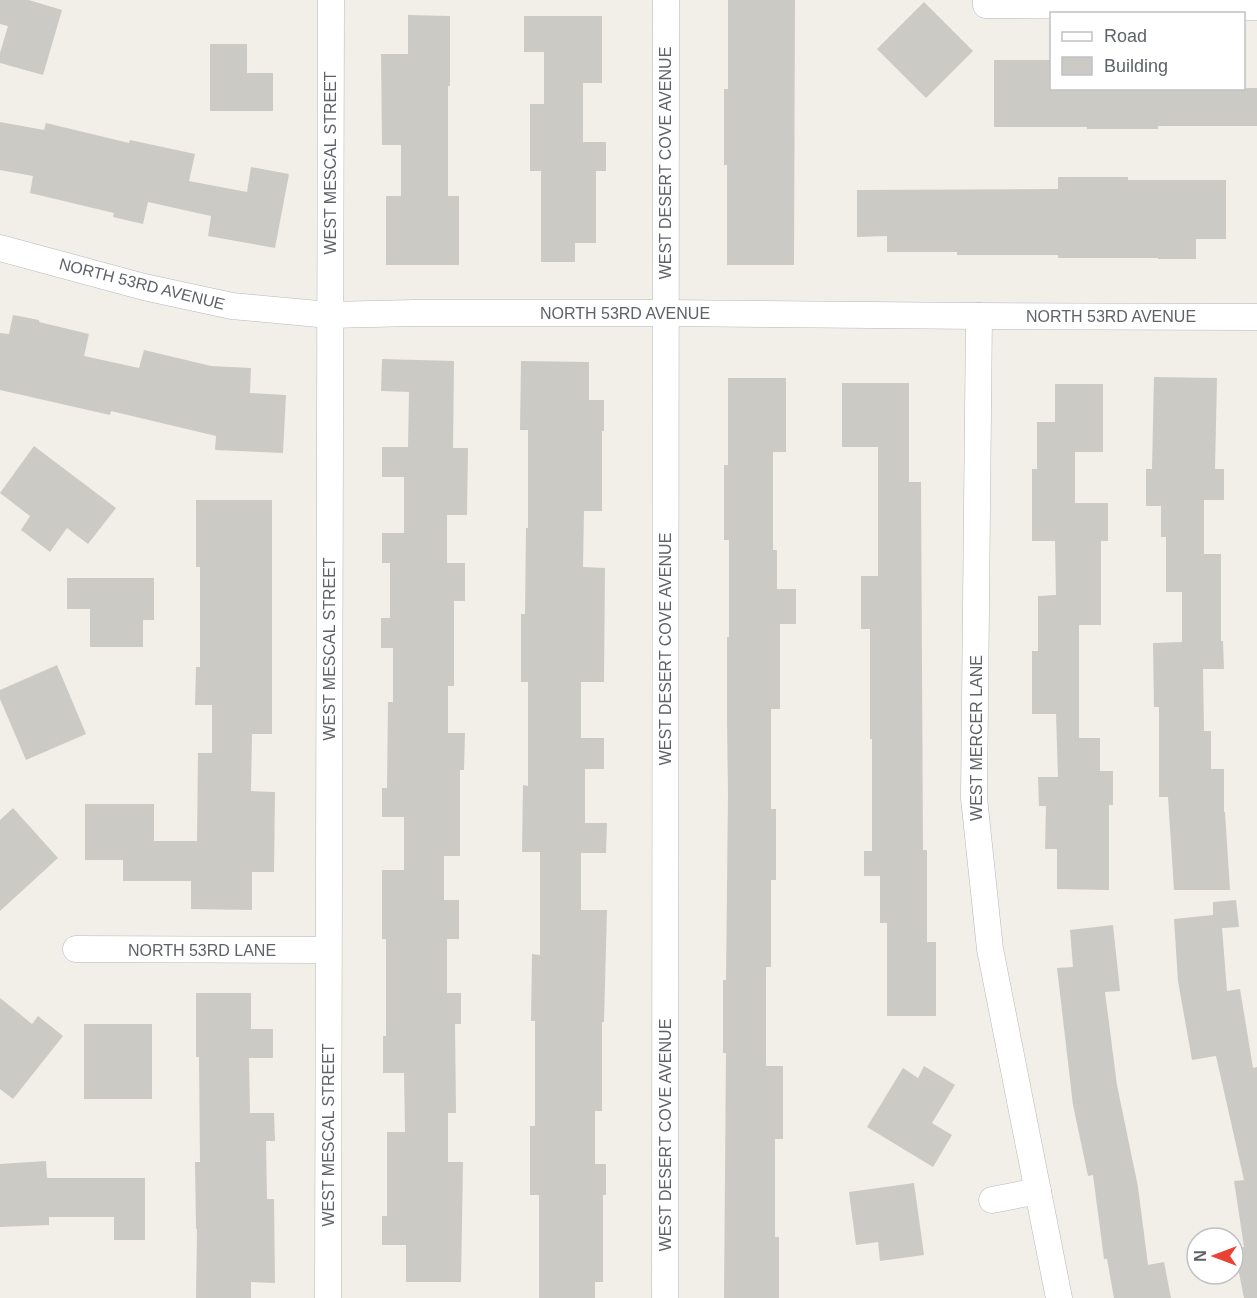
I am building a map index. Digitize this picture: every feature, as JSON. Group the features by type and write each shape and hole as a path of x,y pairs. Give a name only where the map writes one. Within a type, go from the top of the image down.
{"street":[{"name":"WEST MESCAL STREET","path":"328,1298 331,0"},
{"name":"WEST DESERT COVE AVENUE","path":"665,1298 666,0"},
{"path":"986,3 1257,7"},
{"name":"NORTH 53RD AVENUE","path":"0,248 144,287 232,306 329,315 665,313 1257,316"},
{"name":"WEST MERCER LANE","path":"979,316 974,798 990,949 1059,1298"},
{"name":"NORTH 53RD LANE","path":"76,949 328,950"},
{"path":"992,1200 1038,1191"}],"building":[{"path":"0,0 29,0 62,10 43,75 0,63 0,53 8,26 0,24"},
{"path":"728,0 795,0 794,265 727,265 724,89 728,89"},
{"path":"924,2 973,51 926,98 877,49"},
{"path":"408,15 450,16 448,196 459,196 459,265 386,265 386,196 401,196 401,145 382,145 381,54 408,54"},
{"path":"524,16 602,16 602,83 583,83 583,142 606,142 606,171 596,171 596,243 575,243 575,262 541,262 541,171 530,171 530,104 544,104 544,52 524,52"},
{"path":"210,44 247,44 247,73 273,73 273,111 210,111"},
{"path":"994,60 1050,60 1050,90 1245,90 1245,88 1257,88 1257,126 1158,126 1158,129 994,127"},
{"path":"0,122 44,130 46,123 129,143 130,140 195,154 189,181 247,192 251,167 289,174 275,248 208,236 211,216 148,202 143,224 113,217 114,213 30,193 33,176 0,170"},
{"path":"1058,177 1226,180 1226,239 1196,239 1196,259 1158,259 1058,258 1058,255 957,255 957,252 887,252 887,236 857,237 857,190 1058,189"},
{"path":"13,315 89,334 84,356 139,368 144,350 211,366 251,368 250,393 286,395 283,453 215,450 216,436 111,411 110,415 0,390 0,333 9,334"},
{"path":"382,359 454,361 453,448 468,448 467,515 447,515 447,563 465,563 465,601 454,601 454,686 448,686 448,733 465,733 464,770 460,770 460,856 444,856 444,900 459,900 459,939 447,939 447,993 461,993 461,1024 455,1024 456,1113 448,1113 448,1162 463,1162 461,1282 406,1282 406,1245 382,1245 382,1216 387,1216 387,1132 405,1132 404,1073 383,1073 383,1036 386,1036 386,939 382,939 382,870 404,870 404,817 382,817 382,788 387,788 388,702 393,702 393,648 381,648 381,618 390,618 390,563 382,563 382,533 404,533 404,477 382,477 382,447 408,447 409,392 381,391"},
{"path":"521,361 589,362 589,400 604,400 602,511 584,511 583,567 605,568 604,682 581,682 581,738 604,738 604,769 585,769 585,823 607,823 606,853 581,853 581,910 607,910 604,1022 602,1022 602,1111 595,1111 595,1164 606,1164 606,1195 603,1195 603,1282 595,1282 595,1298 539,1298 539,1195 530,1195 530,1126 535,1126 535,1021 531,1021 532,954 540,955 540,852 522,852 523,785 528,786 528,682 521,682 521,614 525,614 528,430 520,430"},
{"path":"1154,377 1217,378 1215,469 1224,469 1224,500 1204,500 1204,554 1221,554 1221,641 1223,641 1224,669 1203,669 1204,731 1211,731 1211,769 1224,769 1224,812 1230,890 1174,890 1168,797 1159,797 1159,707 1154,707 1153,643 1182,642 1182,592 1166,592 1166,537 1161,537 1161,506 1146,506 1146,469 1152,469"},
{"path":"728,378 786,378 786,452 773,452 773,550 777,550 777,589 796,589 796,624 780,624 780,709 771,709 771,809 776,809 776,880 771,880 771,967 766,967 766,1066 783,1066 783,1139 775,1139 775,1237 779,1237 779,1298 724,1298 726,1053 723,1053 723,980 726,980 729,540 724,540 724,465 728,465"},
{"path":"842,383 909,383 909,482 921,482 923,850 927,850 927,942 936,942 936,1016 887,1016 887,923 880,923 880,876 864,876 864,851 872,851 872,739 870,739 870,629 861,629 861,576 878,576 878,447 842,447"},
{"path":"1055,384 1103,384 1103,452 1075,452 1075,503 1108,503 1108,541 1101,541 1101,625 1079,625 1079,738 1100,738 1100,771 1113,771 1113,805 1109,805 1109,890 1057,889 1057,849 1045,849 1046,806 1039,806 1038,777 1058,777 1056,714 1032,714 1032,651 1038,651 1038,596 1056,595 1055,541 1032,541 1032,469 1037,469 1037,422 1055,422"},
{"path":"34,446 116,508 88,544 67,528 50,552 21,530 30,516 0,493"},
{"path":"196,500 272,500 272,734 252,734 251,791 275,792 274,872 252,872 252,910 191,909 191,881 123,881 123,860 85,860 85,804 154,804 154,841 197,841 198,753 212,753 212,705 195,705 196,667 200,667 200,567 196,567"},
{"path":"67,578 154,578 154,620 143,620 143,647 90,647 90,609 67,609"},
{"path":"57,665 86,734 26,760 0,699 0,690"},
{"path":"13,808 58,858 0,911 0,820"},
{"path":"1236,900 1239,927 1222,928 1227,991 1240,989 1253,1068 1257,1067 1257,1298 1244,1298 1242,1286 1245,1286 1245,1226 1241,1226 1234,1181 1244,1180 1216,1056 1192,1060 1178,981 1174,919 1213,915 1213,902"},
{"path":"1113,925 1120,991 1105,992 1117,1085 1138,1187 1148,1265 1164,1262 1171,1298 1114,1298 1107,1259 1104,1259 1093,1175 1088,1176 1073,1105 1057,968 1073,967 1070,930"},
{"path":"196,993 251,993 251,1029 273,1029 273,1058 249,1058 250,1113 274,1113 275,1141 266,1141 267,1199 274,1199 275,1283 251,1282 251,1298 196,1298 195,1162 200,1162"},
{"path":"0,998 32,1024 38,1016 63,1036 13,1099 0,1089"},
{"path":"84,1024 152,1024 152,1099 84,1099"},
{"path":"924,1066 955,1085 932,1123 952,1135 933,1167 867,1127 903,1068 918,1078"},
{"path":"46,1161 47,1178 145,1178 145,1240 114,1240 114,1217 49,1217 49,1225 0,1227 0,1164"},
{"path":"914,1183 924,1255 880,1261 878,1242 856,1245 849,1192"}]}
